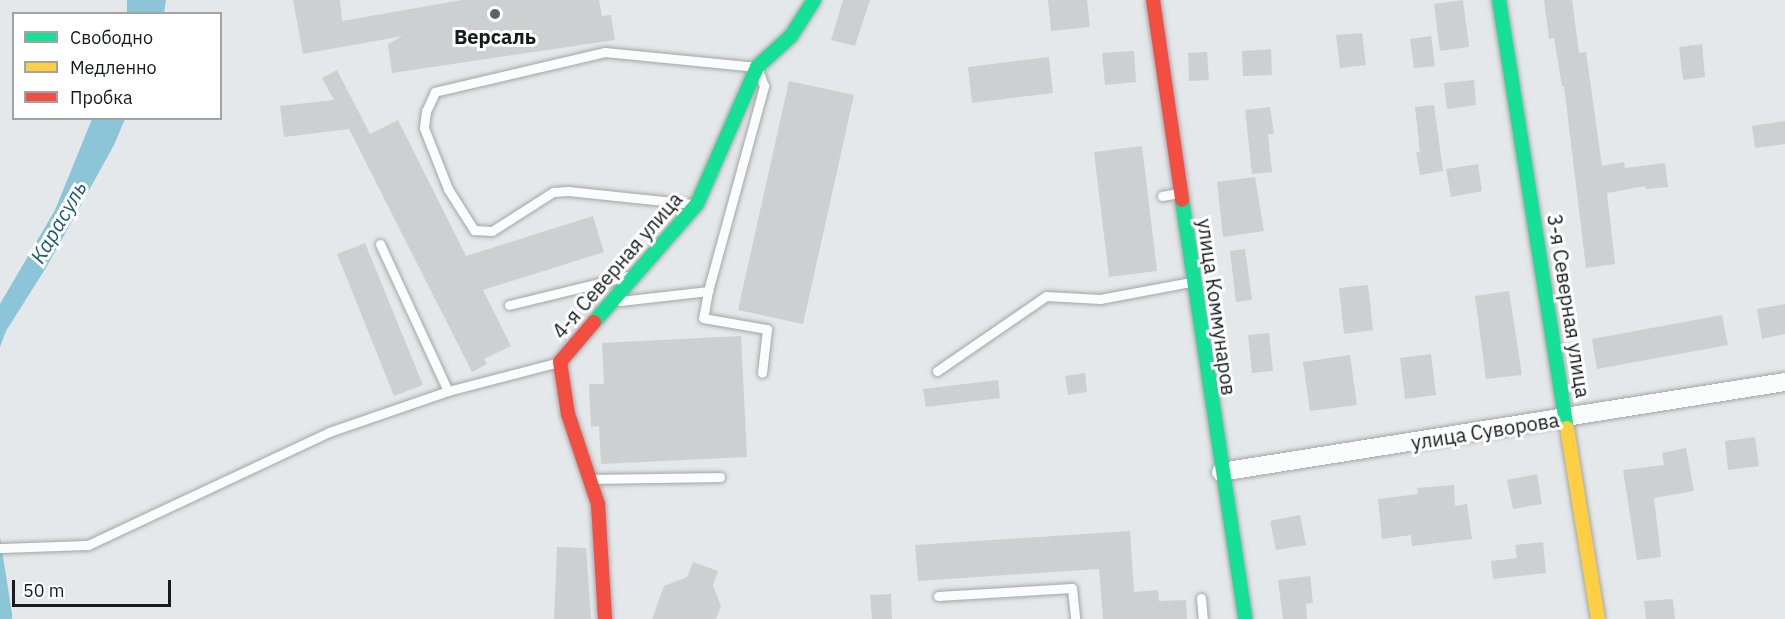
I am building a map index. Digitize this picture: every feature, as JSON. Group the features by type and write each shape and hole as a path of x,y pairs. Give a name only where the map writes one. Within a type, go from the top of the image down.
{"street":[{"name":"4-я Северная улица","path":"605,619 598,504 568,414 560,362 697,204 757,67 791,36 814,0"},
{"name":"улица Коммунаров","path":"1153,0 1221,472 1245,619"},
{"name":"3-я Северная улица","path":"1499,0 1598,619"},
{"name":"улица Суворова","path":"1221,472 1785,382"}],"lane":[{"path":"697,204 568,191 553,192 492,231 474,230 448,189 424,129 426,111 435,92 605,52 757,67 764,86 708,291 704,318 767,329 762,372"},
{"path":"1162,196 1181,193"},
{"path":"380,244 448,391"},
{"path":"509,305 637,274"},
{"path":"937,371 1046,296 1100,299 1194,281"},
{"path":"612,301 708,291"},
{"path":"0,548 88,545 329,432 448,391 560,362"},
{"path":"590,479 720,477"},
{"path":"938,596 1072,588 1075,619"},
{"path":"1201,598 1203,619"}],"water":[{"path":"127,0 166,0 164,12 127,12"},
{"name":"Карасуль","path":"92,120 125,120 114,145 47,266 6,331 0,347 0,304 55,210"},
{"path":"0,537 12,614 12,619 0,619"}],"building":[{"path":"293,0 340,0 342,21 462,0 599,0 602,16 611,15 615,40 392,73 388,44 403,36 303,54"},
{"path":"843,0 870,0 855,46 831,40"},
{"path":"1048,0 1087,0 1090,27 1051,31"},
{"path":"1463,0 1469,47 1440,51 1434,4"},
{"path":"1544,0 1572,0 1579,53 1586,52 1602,166 1624,162 1625,168 1665,163 1668,187 1646,189 1645,186 1607,193 1615,264 1586,268 1564,86 1562,86 1554,38 1549,39"},
{"path":"1362,33 1366,65 1340,68 1336,35"},
{"path":"1431,36 1435,66 1414,68 1410,39"},
{"path":"1702,44 1705,77 1683,80 1679,47"},
{"path":"1271,49 1272,75 1243,76 1242,51"},
{"path":"1134,51 1136,82 1105,85 1102,53"},
{"path":"1207,52 1209,80 1189,81 1188,53"},
{"path":"1049,57 1053,93 972,103 968,67"},
{"path":"337,70 370,134 398,120 466,256 593,216 604,252 483,290 511,346 484,359 487,364 472,372 349,129 284,137 280,106 334,100 322,78"},
{"path":"1474,80 1476,105 1447,109 1444,83"},
{"path":"789,81 854,95 803,324 738,310"},
{"path":"1434,105 1443,171 1420,175 1416,152 1420,152 1415,107"},
{"path":"1270,107 1274,134 1268,134 1272,172 1252,174 1245,110"},
{"path":"1785,121 1785,144 1755,148 1752,126"},
{"path":"1142,146 1157,271 1109,277 1094,152"},
{"path":"1478,164 1482,191 1451,197 1446,169"},
{"path":"1255,177 1264,231 1223,237 1217,182"},
{"path":"365,243 423,385 394,396 337,254"},
{"path":"1245,249 1252,300 1236,302 1230,251"},
{"path":"1368,285 1373,330 1344,334 1339,288"},
{"path":"1509,291 1522,375 1486,379 1475,296"},
{"path":"1785,304 1785,334 1762,339 1757,309"},
{"path":"1722,315 1728,345 1597,369 1592,339"},
{"path":"1269,333 1273,371 1252,373 1248,335"},
{"path":"741,336 747,457 601,464 599,426 591,427 589,384 604,384 602,343"},
{"path":"1431,354 1436,395 1405,399 1400,358"},
{"path":"1350,355 1357,405 1310,411 1303,362"},
{"path":"1085,373 1087,392 1068,395 1065,376"},
{"path":"998,380 1000,398 926,407 923,389"},
{"path":"1755,437 1759,466 1728,470 1725,441"},
{"path":"1686,448 1694,491 1654,498 1661,557 1637,560 1623,470 1664,465 1662,453"},
{"path":"1537,474 1542,504 1513,509 1507,480"},
{"path":"1454,485 1455,506 1467,504 1472,539 1412,546 1411,535 1382,539 1378,499 1418,494 1417,488"},
{"path":"1300,515 1306,545 1276,550 1270,521"},
{"path":"1130,531 1134,592 1158,590 1159,601 1186,600 1187,619 1103,619 1099,569 918,581 915,545"},
{"path":"1543,542 1546,573 1493,579 1491,561 1517,558 1515,545"},
{"path":"557,547 586,548 591,619 554,619"},
{"path":"693,562 718,571 713,586 721,606 716,619 652,619 664,586 687,577"},
{"path":"1310,576 1313,603 1306,604 1307,619 1283,619 1278,580"},
{"path":"891,594 892,619 872,619 870,595"},
{"path":"1673,599 1675,619 1646,619 1644,601"}],"traffic: fast":[{"path":"594,322 697,204 757,67 791,36 814,0"},
{"path":"1499,0 1567,428"},
{"path":"1182,200 1245,619"}],"traffic: slow":[{"path":"1567,428 1598,619"}],"traffic: jam":[{"path":"1153,0 1182,200"},
{"path":"594,322 560,362 568,414 598,504 605,619"}],"place":[{"name":"Версаль","path":"495,14"}]}
